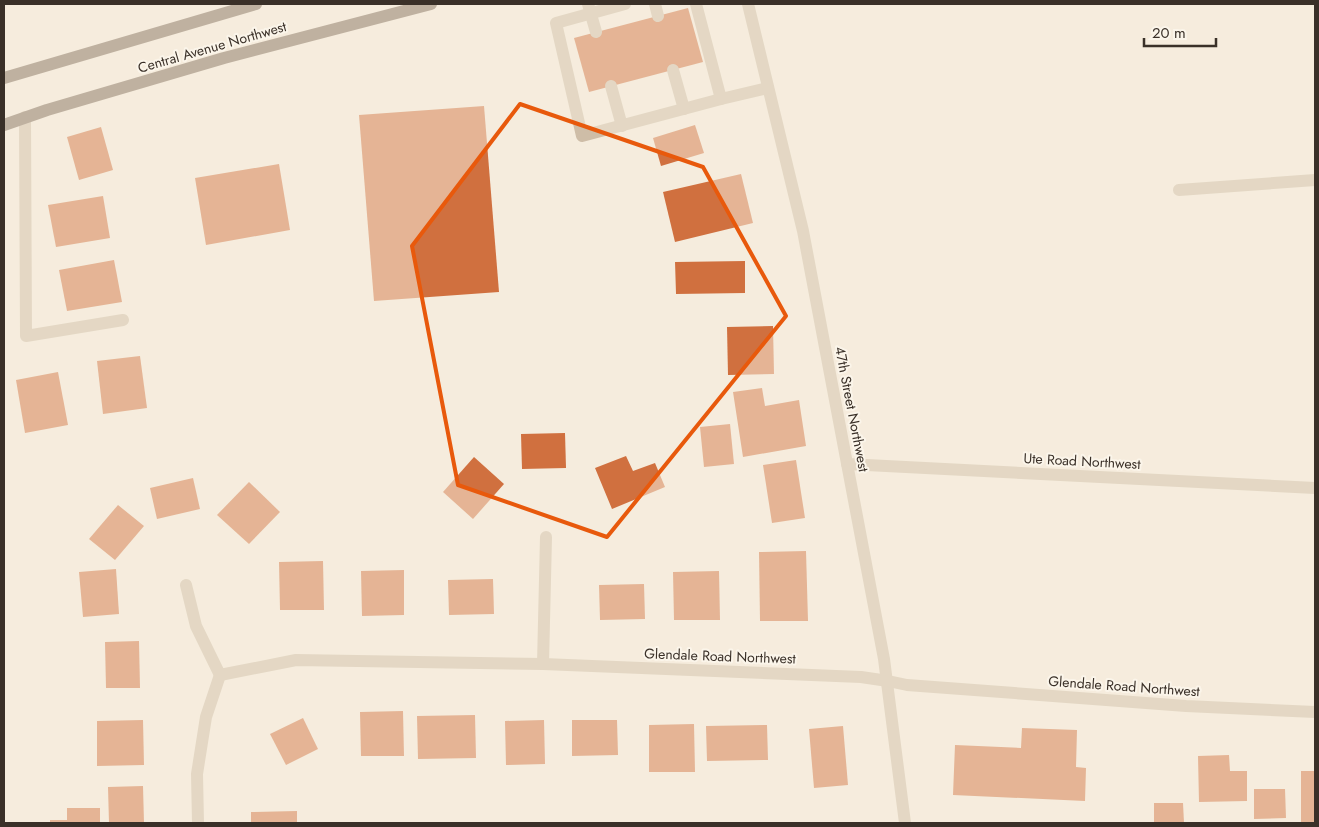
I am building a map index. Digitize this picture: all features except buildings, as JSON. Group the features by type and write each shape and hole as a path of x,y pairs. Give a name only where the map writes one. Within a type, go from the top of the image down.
{"main road":[{"path":"4,78 256,4"},
{"name":"Central Avenue Northwest","path":"4,125 25,117 224,58 431,4"}],"street":[{"path":"625,4 589,8 556,23 582,136 768,88"},
{"path":"696,4 721,99"},
{"name":"47th Street Northwest","path":"748,4 803,231 888,681 905,823"},
{"path":"589,8 596,32"},
{"path":"673,70 684,109"},
{"path":"611,86 622,126"},
{"path":"25,117 26,336 123,320"},
{"path":"1179,190 1315,180"},
{"name":"Ute Road Northwest","path":"847,464 1315,488"},
{"path":"543,664 546,537"},
{"path":"186,585 196,626 220,675 206,718 197,774 198,823"},
{"name":"Glendale Road Northwest","path":"220,675 296,660 543,664 851,676 907,685 1186,706 1315,712"}],"highlighted area":[{"path":"520,104 703,167 786,316 607,537 458,485 412,246"}]}
